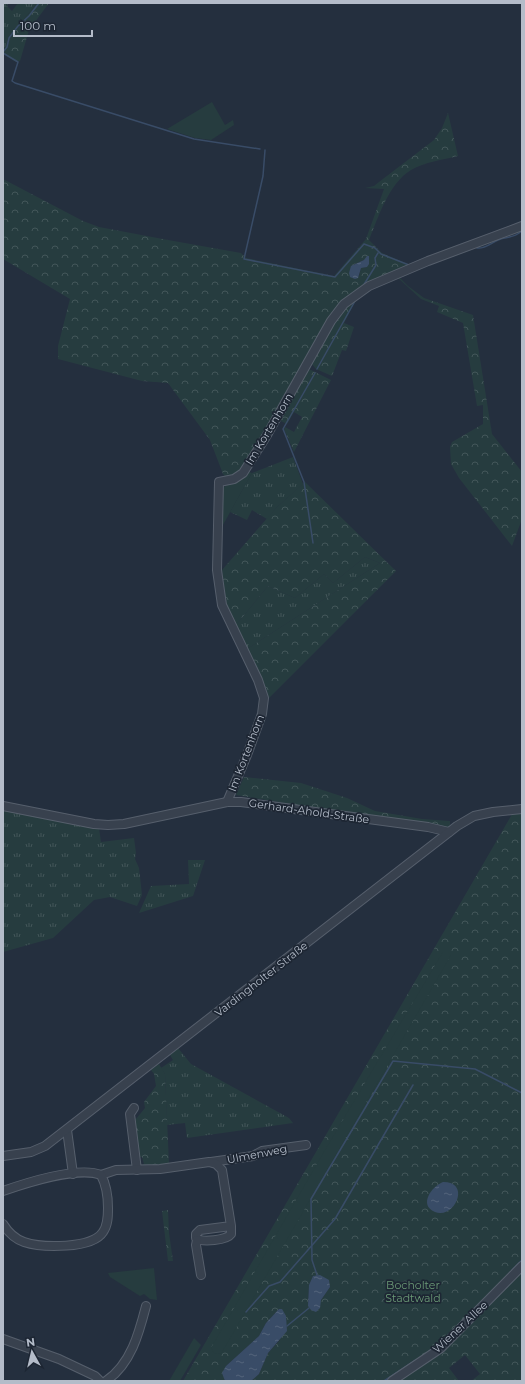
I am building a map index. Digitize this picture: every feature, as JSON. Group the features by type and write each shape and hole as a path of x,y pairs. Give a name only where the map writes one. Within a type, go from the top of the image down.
{"street":[{"name":"Im Kortenhorn","path":"227,802 247,755 262,714 264,698 258,680 222,605 217,570 219,482 234,479 243,473 270,429 331,321 344,304 369,286 428,261 522,226"},
{"name":"Gerhard-Ahold-Straße","path":"3,806 94,824 108,825 124,824 227,802 241,802 412,825 449,832"},
{"name":"Vardingholter Straße","path":"3,1156 31,1152 45,1146 449,832 474,816 493,812 522,809"},
{"path":"134,1108 130,1114 137,1170"},
{"path":"66,1130 73,1174"},
{"name":"Ulmenweg","path":"101,1176 116,1170 163,1169 254,1156 262,1151 306,1145"},
{"name":"Ulmenweg","path":"201,1275 196,1245 198,1240 196,1236 199,1231 231,1226 222,1170 216,1164 209,1162"},
{"path":"3,1191 34,1182 89,1172 101,1176 107,1189 107,1220 104,1231 94,1240 63,1245 35,1244 24,1242 14,1236 3,1224"},
{"name":"Wiener Allee","path":"392,1381 441,1348 522,1266"},
{"path":"106,1381 113,1377 135,1344 146,1306"},
{"path":"3,1339 59,1359 95,1376 100,1381"}],"green space":[{"path":"3,3 8,3 7,6 12,11 18,3 37,3 9,37 3,51"},
{"path":"37,3 49,3 29,30 20,61 16,62 3,54 4,50 12,33"},
{"path":"212,102 225,125 233,120 234,125 211,140 195,138 167,129"},
{"path":"448,113 458,156 422,165 403,176 390,192 369,240 382,253 408,264 408,267 349,296 239,472 234,476 227,478 223,474 210,440 168,383 142,381 58,359 58,346 70,299 3,259 3,179 83,221 99,227 241,253 246,258 334,276 366,239 384,189 365,188 374,186 434,140 442,128","holes":["369,259 367,267 361,268 359,276 349,273 353,265"]},
{"path":"397,277 399,277 424,298 473,315 492,434 522,472 522,519 512,546 459,478 451,464 450,447 452,442 483,424 483,405 477,406 463,323 437,312 439,306 421,299"},
{"path":"354,300 356,300 344,323 354,327 346,351 342,350 332,376 316,369 311,363 335,322"},
{"path":"307,370 311,370 331,380 294,452 284,429 285,427 294,432 302,417 294,412 287,424 279,420"},
{"path":"293,457 303,484 277,507 267,519 252,510 247,520 230,512 252,473"},
{"path":"247,471 252,473 223,525 223,489"},
{"path":"305,482 396,571 269,698 264,683 247,649 380,563 365,557 333,583 324,574 295,598 268,586 236,625 226,604 222,570 277,507"},
{"path":"365,557 380,563 247,649 236,625 268,586 295,598 324,574 333,583"},
{"path":"244,777 301,783 347,798 375,811 422,819 450,821 450,825 446,829 236,795"},
{"path":"3,810 99,828 101,842 134,838 136,853 135,859 139,868 142,895 137,906 110,897 94,900 53,938 3,952"},
{"name":"Bocholter Stadtwald","path":"522,812 522,1381 471,1381 480,1374 465,1355 449,1368 459,1381 251,1381 259,1374 268,1353 280,1340 279,1309 266,1323 259,1336 226,1366 225,1381 183,1381 511,816 513,813","holes":["313,1276 330,1287 321,1300 308,1306 309,1285"]},
{"path":"188,860 205,860 193,896 139,913 151,886 189,884"},
{"path":"443,952 448,952 451,955 221,1354 214,1353 211,1348 325,1150"},
{"path":"178,1048 191,1064 289,1118 293,1123 187,1138 185,1123 167,1125 165,1074 161,1068 173,1060 170,1055"},
{"path":"159,1064 165,1074 169,1164 140,1166 144,1164 142,1157 137,1157 133,1117 136,1119 145,1108 144,1102 156,1086 154,1074 151,1070"},
{"path":"168,1210 169,1233 173,1261 168,1261 162,1211"},
{"path":"154,1268 157,1300 150,1299 144,1294 140,1296 110,1277 108,1273"},
{"path":"194,1338 201,1345 180,1381 169,1381"}],"water":[{"path":"367,256 369,256 369,264 367,267 361,268 358,278 355,279 350,277 349,273 351,266 364,260"},
{"path":"443,1182 452,1184 457,1188 457,1200 454,1206 448,1211 442,1213 435,1212 430,1209 428,1205 428,1196 435,1187"},
{"path":"320,1275 329,1280 330,1287 321,1300 320,1308 316,1312 311,1310 308,1306 309,1285 313,1276"},
{"path":"279,1309 282,1309 286,1316 287,1331 268,1353 259,1374 251,1381 225,1381 222,1373 226,1366 259,1336 266,1323"}],"waterway":[{"path":"3,52 7,47 9,38 39,3"},
{"path":"3,53 18,62 12,81 15,83 194,139 260,149"},
{"path":"265,150 263,176 244,259 335,277 364,244 375,248 381,254 409,265"},
{"path":"477,248 485,247 498,240 513,236 522,231"},
{"path":"363,286 376,265 375,258 378,253"},
{"path":"317,369 355,301"},
{"path":"313,543 304,482 283,429 315,373"},
{"path":"317,1275 312,1260 311,1199 393,1061 475,1069 522,1093"},
{"path":"246,1312 269,1286 280,1282 335,1219 413,1085"},
{"path":"512,1270 522,1260"},
{"path":"287,1326 309,1308"},
{"path":"384,1381 416,1360"}]}
